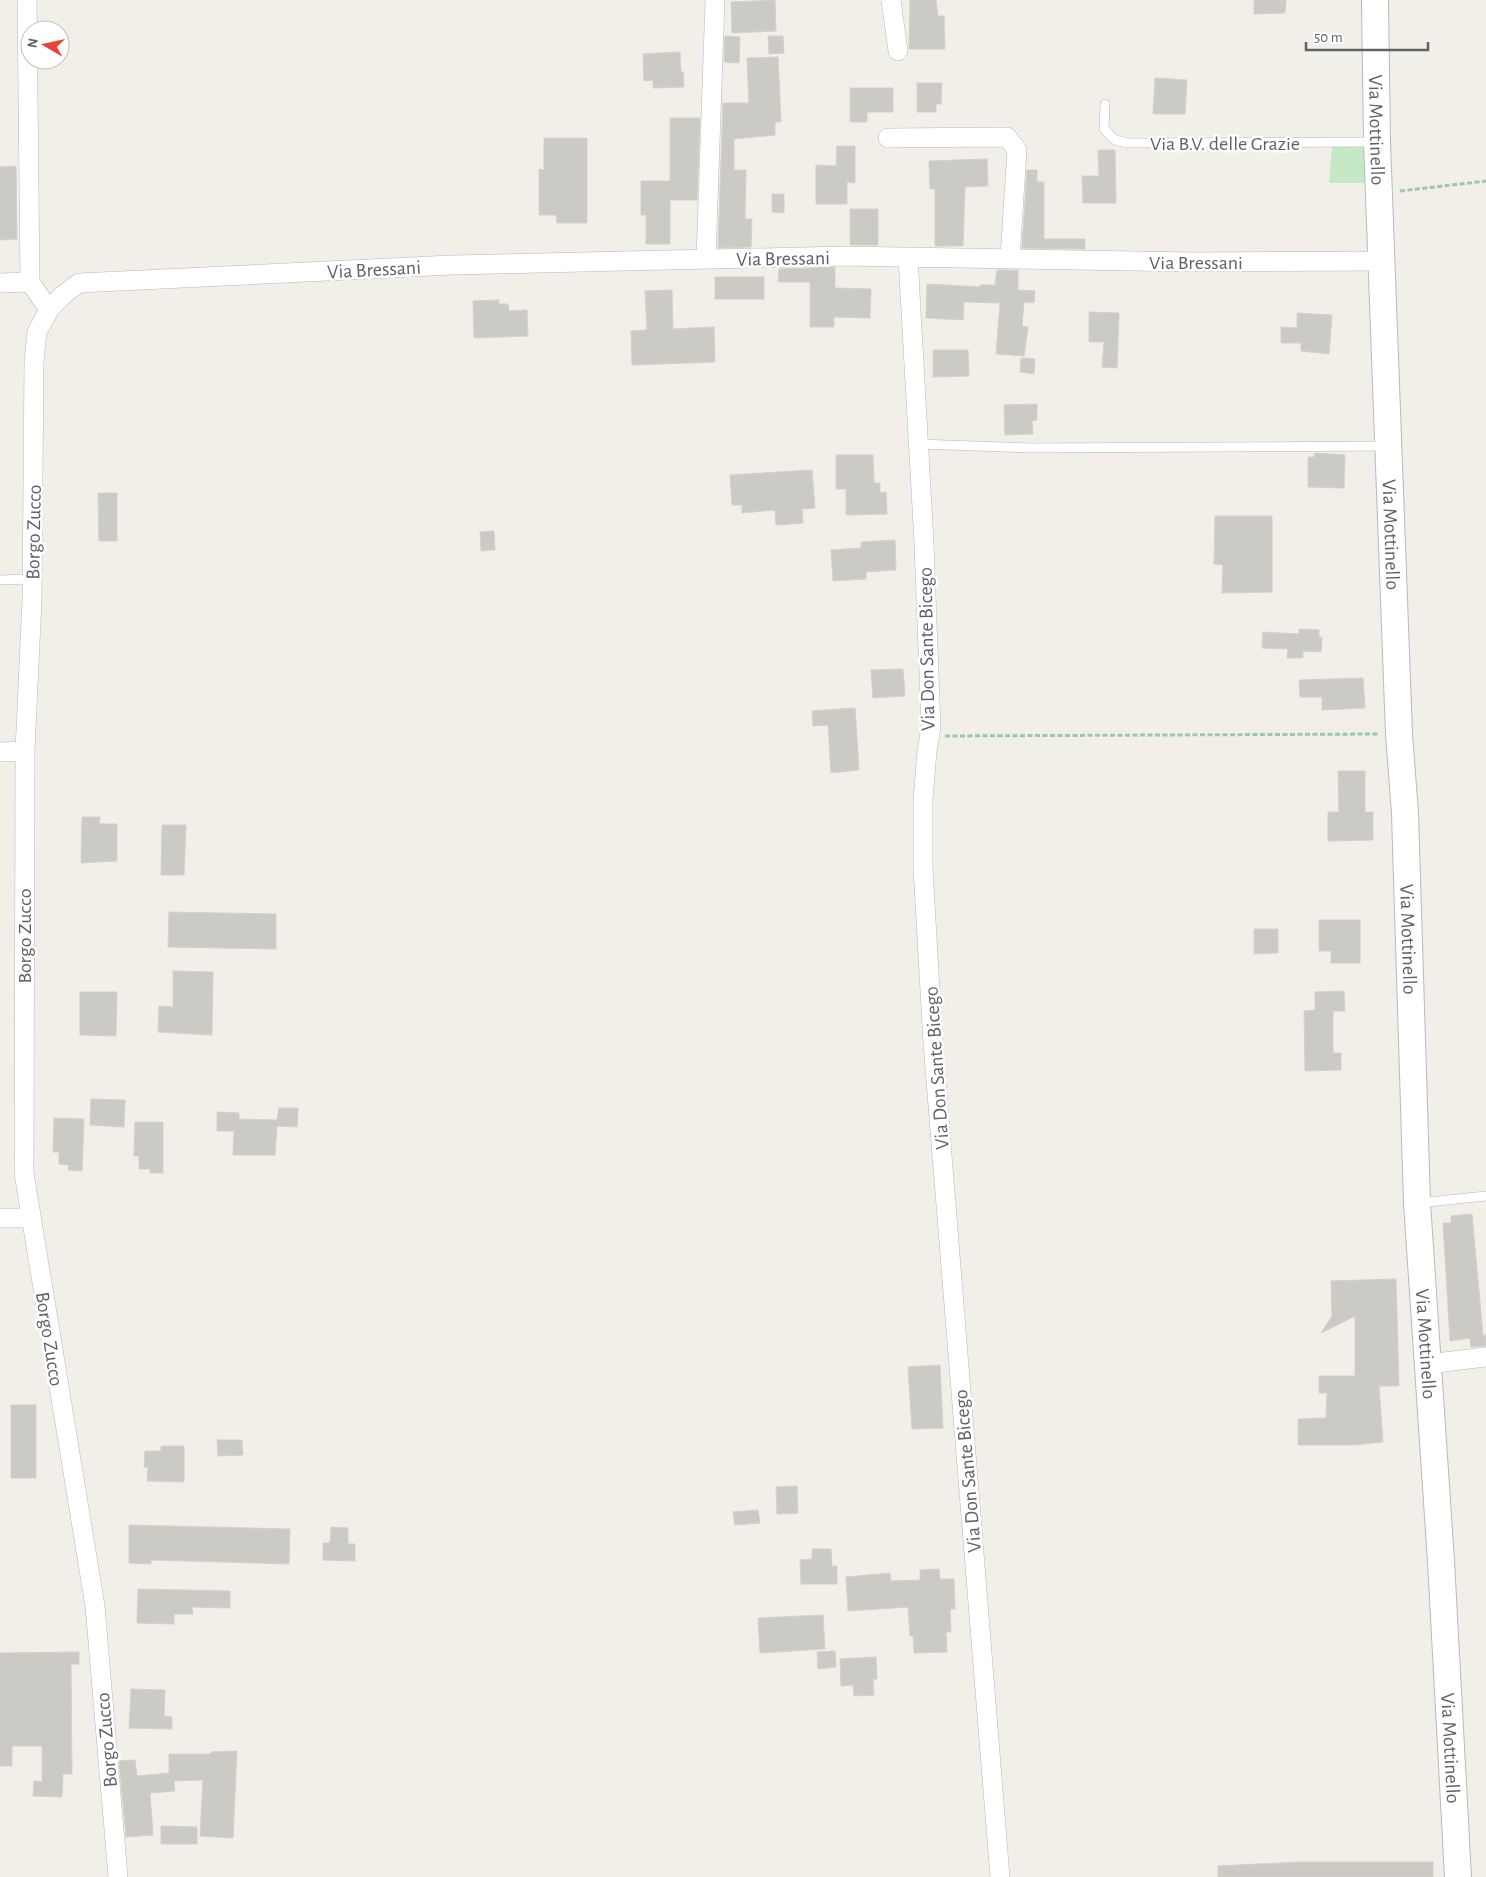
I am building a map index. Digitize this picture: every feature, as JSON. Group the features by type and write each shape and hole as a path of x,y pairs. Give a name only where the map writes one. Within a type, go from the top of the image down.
{"street":[{"path":"27,0 30,282 42,301 50,308"},
{"name":"Via Bressani","path":"706,259 714,0"},
{"path":"891,0 898,51"},
{"name":"Via Mottinello","path":"1375,0 1377,142 1399,734 1405,813 1417,1203 1441,1561 1458,1877"},
{"path":"888,138 1007,137 1017,150 1010,259"},
{"name":"Via Bressani","path":"50,308 79,283 452,265 844,256 1194,262 1382,261"},
{"name":"Via Don Sante Bicego","path":"908,257 931,726 923,800 923,858 933,1043 1000,1877"},
{"path":"0,283 30,282"},
{"name":"Borgo Zucco","path":"50,308 36,332 34,361 32,579 25,751 24,1173 95,1606 118,1877"},
{"path":"0,752 25,751"},
{"path":"0,1218 30,1218"},
{"path":"1428,1364 1486,1357"}],"lane":[{"name":"Via B.V. delle Grazie","path":"1105,104 1104,129 1116,140 1128,143 1377,142"},
{"path":"918,444 1031,448 1388,446"},
{"path":"0,580 32,579"},
{"path":"1417,1203 1486,1196"}],"path":[{"path":"1379,194 1486,181"},
{"path":"929,736 1399,734"}],"green space":[{"path":"1332,146 1373,146 1372,183 1329,183"}],"building":[{"path":"775,0 776,31 732,33 731,2"},
{"path":"910,0 936,0 938,16 944,16 945,49 909,49"},
{"path":"1254,0 1286,0 1285,13 1254,14"},
{"path":"725,36 740,37 739,63 724,62"},
{"path":"768,36 783,36 784,53 769,54"},
{"path":"680,52 684,87 653,88 653,80 644,81 643,54"},
{"path":"778,57 781,122 775,122 775,135 734,139 734,170 746,170 745,219 752,219 751,247 718,248 723,103 749,103 747,58"},
{"path":"1155,78 1187,80 1185,114 1153,114"},
{"path":"917,83 942,83 941,104 936,104 936,112 917,112"},
{"path":"850,88 893,88 893,112 867,112 867,122 850,122"},
{"path":"670,118 700,118 697,200 670,200 670,244 646,244 646,215 641,215 641,181 670,181"},
{"path":"544,138 587,138 587,223 557,223 556,215 539,215 539,169 544,170"},
{"path":"837,146 855,146 855,183 847,182 847,204 816,204 816,165 836,166"},
{"path":"1098,150 1115,150 1116,203 1083,203 1082,176 1099,176"},
{"path":"987,159 988,186 965,187 963,246 935,246 935,189 930,189 929,161"},
{"path":"16,166 17,239 0,240 0,167"},
{"path":"1027,170 1037,170 1037,182 1044,182 1044,239 1085,239 1085,249 1022,248"},
{"path":"772,194 784,194 784,213 772,212"},
{"path":"850,209 878,209 878,245 850,245"},
{"path":"835,267 835,288 871,289 870,318 834,317 834,327 810,327 810,282 778,282 779,269"},
{"path":"997,270 1018,270 1018,290 1035,291 1034,303 1024,302 1022,326 1028,327 1024,356 996,354 1000,303 964,302 963,320 926,318 927,284 980,287 980,285 995,285"},
{"path":"715,277 764,277 764,299 715,299"},
{"path":"672,290 673,329 714,327 715,362 632,365 631,331 647,330 645,291"},
{"path":"499,300 499,304 508,304 509,311 527,310 528,336 474,338 473,301"},
{"path":"1089,312 1119,313 1117,368 1102,367 1104,342 1089,342"},
{"path":"1297,313 1332,315 1329,354 1301,351 1301,343 1281,343 1281,327 1297,328"},
{"path":"933,350 968,350 969,376 933,377"},
{"path":"1021,358 1035,359 1034,374 1020,372"},
{"path":"1037,404 1037,420 1032,421 1033,434 1005,435 1004,405"},
{"path":"1315,453 1345,455 1344,488 1308,487 1308,457 1314,457"},
{"path":"836,455 873,455 874,483 880,483 880,493 886,492 887,514 846,515 846,489 836,489"},
{"path":"812,470 815,508 802,509 803,523 776,525 775,510 742,513 742,505 732,505 730,475"},
{"path":"98,493 117,493 117,541 99,541"},
{"path":"1215,516 1272,516 1272,592 1222,593 1223,565 1214,564"},
{"path":"494,531 495,550 481,551 480,532"},
{"path":"895,540 896,570 866,572 866,579 833,581 831,550 861,548 861,542"},
{"path":"1299,629 1319,630 1319,637 1322,637 1321,652 1303,651 1303,658 1287,658 1288,649 1262,648 1263,632 1299,634"},
{"path":"903,669 905,696 873,698 871,670"},
{"path":"1363,678 1365,708 1322,710 1322,697 1300,697 1299,680"},
{"path":"855,708 859,770 831,773 828,725 813,726 812,711"},
{"path":"1338,771 1365,771 1365,812 1373,812 1373,840 1328,841 1328,812 1339,812"},
{"path":"82,817 100,817 99,824 117,824 117,861 81,863"},
{"path":"162,825 186,825 184,875 161,875"},
{"path":"169,912 276,914 276,949 168,947"},
{"path":"1319,920 1360,920 1360,963 1331,963 1331,951 1319,951"},
{"path":"1254,929 1278,929 1278,953 1254,954"},
{"path":"173,971 213,972 212,1035 158,1032 159,1006 173,1007"},
{"path":"1344,991 1345,1011 1333,1011 1333,1053 1341,1053 1341,1070 1305,1071 1304,1011 1315,1010 1315,992"},
{"path":"80,992 117,992 116,1036 80,1035"},
{"path":"91,1099 125,1100 124,1127 90,1125"},
{"path":"279,1108 298,1108 297,1127 277,1126 275,1155 233,1155 234,1131 217,1131 217,1112 239,1113 239,1119 277,1120"},
{"path":"54,1118 84,1119 82,1171 68,1170 69,1165 59,1164 59,1152 53,1152"},
{"path":"135,1122 163,1122 163,1173 150,1173 150,1169 139,1169 139,1156 134,1156"},
{"path":"1472,1214 1483,1335 1486,1335 1486,1346 1471,1347 1470,1338 1450,1341 1443,1223 1451,1223 1451,1216"},
{"path":"1396,1279 1399,1386 1379,1386 1383,1442 1353,1445 1298,1445 1298,1419 1326,1418 1327,1393 1319,1393 1319,1376 1355,1376 1355,1316 1321,1333 1332,1316 1331,1281"},
{"path":"940,1365 943,1428 912,1429 908,1367"},
{"path":"11,1405 36,1405 36,1478 11,1478"},
{"path":"217,1440 242,1440 243,1455 218,1456"},
{"path":"161,1446 184,1446 184,1482 147,1481 148,1467 144,1467 145,1451 161,1451"},
{"path":"797,1486 798,1513 777,1514 776,1487"},
{"path":"758,1510 760,1523 735,1525 733,1512"},
{"path":"129,1525 290,1529 289,1564 151,1560 151,1564 129,1563"},
{"path":"331,1527 348,1528 348,1544 355,1544 355,1561 323,1560 323,1543 330,1543"},
{"path":"812,1549 831,1549 832,1566 837,1566 837,1584 801,1584 800,1560 812,1559"},
{"path":"939,1569 940,1579 954,1579 955,1609 950,1609 951,1632 946,1632 947,1652 914,1653 913,1636 910,1636 908,1607 848,1611 846,1577 890,1573 891,1581 920,1580 920,1570"},
{"path":"138,1589 230,1591 230,1608 192,1607 193,1614 174,1614 174,1624 137,1623"},
{"path":"823,1615 825,1649 760,1653 758,1618"},
{"path":"835,1651 836,1667 818,1669 817,1652"},
{"path":"79,1652 79,1664 71,1664 72,1774 63,1774 62,1797 33,1796 34,1781 42,1782 42,1746 12,1746 12,1766 0,1766 0,1653"},
{"path":"876,1657 877,1679 873,1679 874,1695 854,1696 853,1685 841,1686 840,1659"},
{"path":"131,1689 165,1690 164,1716 172,1717 172,1729 129,1728"},
{"path":"237,1751 233,1838 200,1836 203,1780 174,1781 175,1791 150,1793 153,1835 126,1837 119,1761 135,1760 137,1776 169,1773 169,1754 211,1754 211,1752"},
{"path":"161,1826 197,1827 197,1844 161,1844"},
{"path":"1299,1862 1433,1862 1433,1877 1218,1877 1218,1866"}]}
